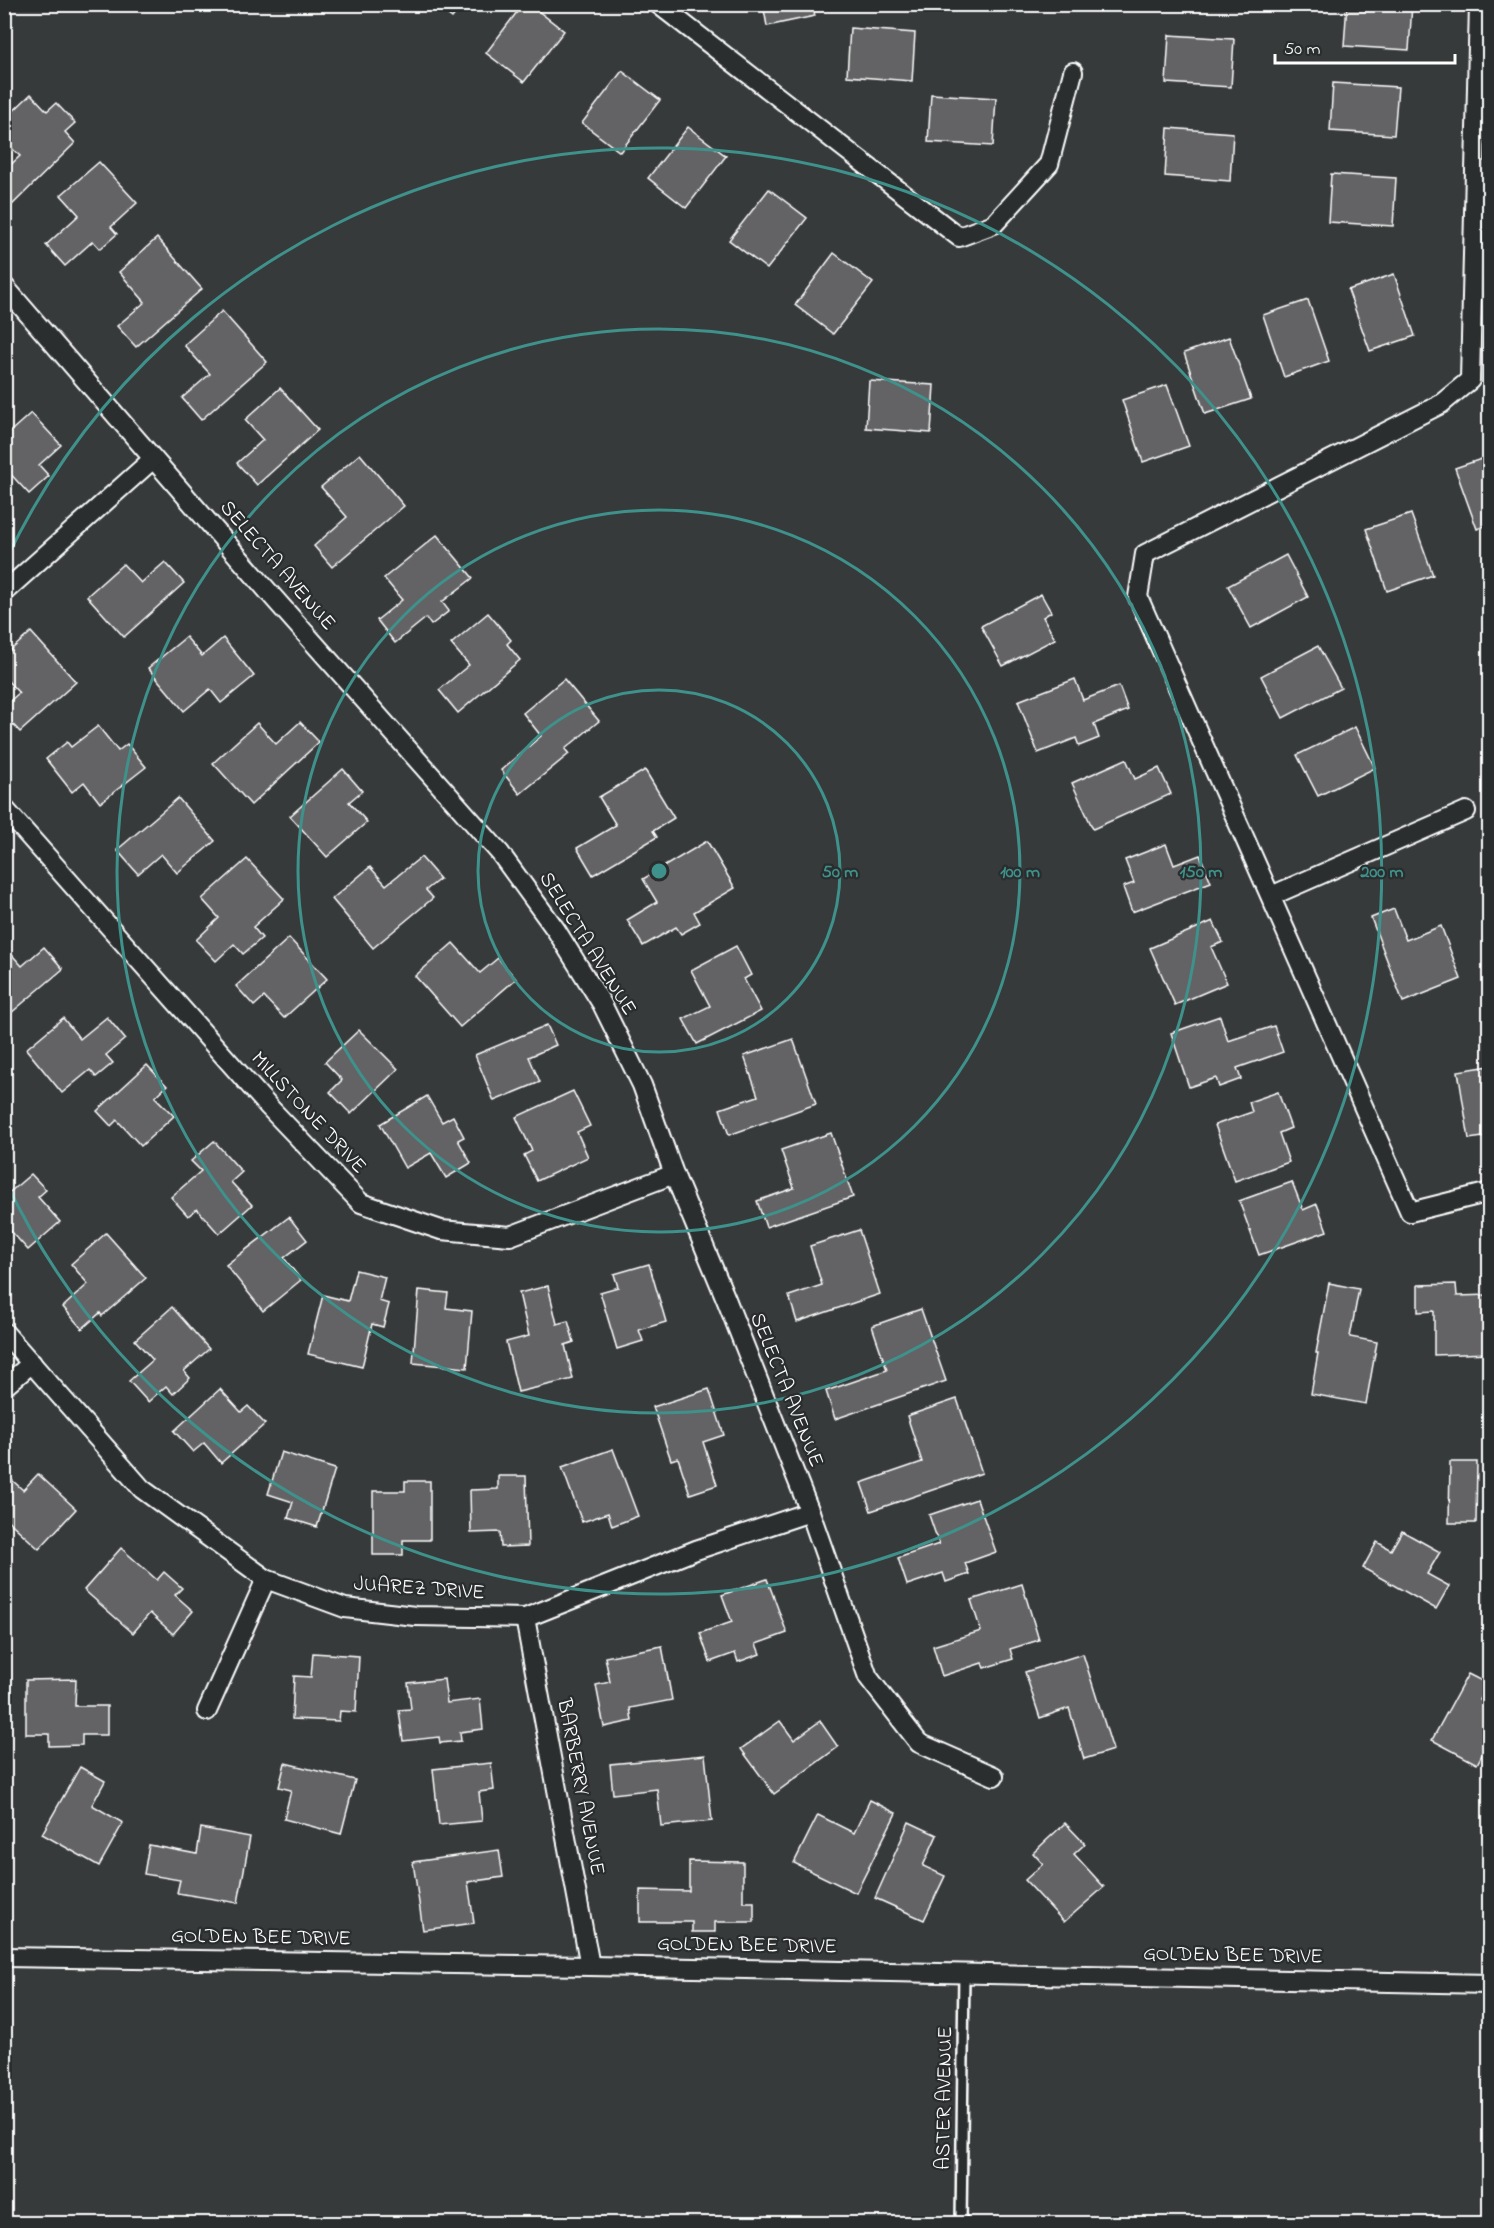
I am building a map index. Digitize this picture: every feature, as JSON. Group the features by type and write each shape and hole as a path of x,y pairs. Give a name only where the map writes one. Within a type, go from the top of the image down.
{"street":[{"path":"658,4 958,237 994,224 1049,164 1072,72"},
{"path":"1479,4 1470,380 1441,404 1144,554 1138,597 1410,1212 1490,1192"},
{"name":"SELECTA AVENUE","path":"4,286 507,862 556,930 603,1005 642,1085 674,1174 810,1512 868,1677 919,1743 994,1776"},
{"path":"4,592 153,459"},
{"name":"MILLSTONE DRIVE","path":"4,808 269,1107 362,1203 441,1230 510,1236 674,1174"},
{"path":"1271,896 1466,811"},
{"name":"JUAREZ DRIVE","path":"4,1332 142,1489 266,1579 345,1608 415,1616 525,1617 696,1550 810,1512"},
{"path":"4,1387 32,1363"},
{"path":"207,1711 266,1579"},
{"name":"BARBERRY AVENUE","path":"525,1617 590,1966"},
{"name":"GOLDEN BEE DRIVE","path":"4,1957 1490,1984"}],"lane":[{"name":"ASTER AVENUE","path":"961,2223 964,1973"}],"building":[{"path":"434,4 463,4 452,18"},
{"path":"523,4 529,4 564,31 524,82 486,53"},
{"path":"763,4 812,4 815,16 767,26"},
{"path":"1347,4 1412,4 1409,50 1344,46"},
{"path":"850,28 915,33 912,81 847,76"},
{"path":"1169,35 1234,39 1231,87 1166,83"},
{"path":"622,71 660,100 620,152 582,123"},
{"path":"1333,83 1398,87 1394,135 1330,131"},
{"path":"31,94 47,111 56,103 75,123 65,132 75,143 12,205 4,198 4,171 20,156 4,141 4,120"},
{"path":"931,94 996,98 993,146 928,142"},
{"path":"688,127 726,156 686,208 648,178"},
{"path":"1168,128 1233,133 1230,181 1165,176"},
{"path":"99,162 137,203 111,227 117,234 100,249 93,241 65,266 46,245 79,215 61,195"},
{"path":"1331,174 1396,178 1393,226 1328,222"},
{"path":"769,189 807,218 767,269 729,240"},
{"path":"157,238 202,289 136,347 117,326 145,302 119,272"},
{"path":"834,253 873,283 833,334 795,305"},
{"path":"1394,274 1415,336 1370,351 1348,290"},
{"path":"1308,300 1329,361 1284,377 1263,315"},
{"path":"222,311 267,362 201,420 182,398 210,374 184,345"},
{"path":"1229,337 1251,399 1205,414 1184,353"},
{"path":"869,381 934,385 931,433 866,428"},
{"path":"1167,385 1189,446 1143,462 1122,400"},
{"path":"280,388 318,430 257,485 237,463 263,440 245,420"},
{"path":"31,413 61,445 39,465 49,476 29,494 4,467 4,437"},
{"path":"360,454 404,506 332,567 314,546 347,517 321,487"},
{"path":"1490,456 1490,524 1477,529 1455,468"},
{"path":"1411,514 1433,575 1387,591 1366,529"},
{"path":"437,535 473,578 442,602 449,611 431,625 426,618 395,643 377,620 402,600 384,578"},
{"path":"1286,555 1308,597 1251,628 1228,586"},
{"path":"165,562 184,583 124,637 87,596 123,564 141,583"},
{"path":"1041,594 1051,612 1043,617 1055,639 1003,666 981,626"},
{"path":"488,613 511,640 507,644 520,660 458,713 439,690 469,665 451,644"},
{"path":"31,632 76,682 20,732 4,715 4,706 19,693 4,677 4,656"},
{"path":"186,637 202,656 223,638 254,676 221,703 210,689 184,711 148,668"},
{"path":"1318,646 1341,688 1283,718 1261,676"},
{"path":"564,679 599,721 565,749 569,754 520,794 501,770 541,736 523,713"},
{"path":"1075,679 1083,700 1119,686 1128,710 1094,724 1099,738 1079,746 1076,738 1038,753 1018,701"},
{"path":"300,722 319,742 251,805 213,763 257,723 276,744"},
{"path":"98,726 118,751 127,744 146,767 100,803 84,782 72,792 46,759 67,742 71,747"},
{"path":"1355,727 1375,768 1318,796 1297,755"},
{"path":"1126,759 1135,779 1159,768 1171,794 1093,829 1072,783"},
{"path":"343,769 362,791 349,802 367,822 327,857 290,816"},
{"path":"645,770 674,818 653,831 657,837 593,875 577,848 616,825 599,797"},
{"path":"178,798 215,841 177,873 161,854 138,874 117,850"},
{"path":"707,841 735,888 694,912 700,923 681,934 676,927 643,946 627,920 657,902 643,879"},
{"path":"1166,844 1174,865 1200,855 1211,882 1132,912 1123,887 1134,883 1125,860"},
{"path":"421,857 440,879 426,890 433,898 373,948 332,899 370,867 386,885"},
{"path":"247,859 284,899 253,927 262,938 243,954 234,944 216,961 196,940 219,918 202,899"},
{"path":"1394,909 1406,940 1441,926 1461,979 1403,1002 1371,918"},
{"path":"1213,921 1223,942 1211,947 1227,983 1175,1005 1150,948"},
{"path":"289,938 327,979 284,1018 264,997 254,1006 236,986"},
{"path":"453,943 480,973 498,958 516,979 460,1027 415,976"},
{"path":"4,946 22,966 44,947 63,969 4,1019"},
{"path":"736,946 751,975 744,979 761,1011 697,1044 683,1019 710,1006 691,970"},
{"path":"1220,1016 1228,1041 1274,1026 1283,1052 1237,1068 1241,1079 1219,1087 1216,1078 1189,1087 1171,1033"},
{"path":"107,1017 125,1039 106,1055 113,1063 96,1077 90,1070 62,1093 26,1049 63,1018 80,1039"},
{"path":"547,1025 556,1045 529,1057 540,1082 494,1101 475,1055"},
{"path":"359,1030 398,1069 351,1114 330,1092 342,1080 325,1062"},
{"path":"793,1039 816,1104 729,1135 720,1109 758,1096 744,1056"},
{"path":"147,1065 167,1086 155,1097 174,1116 141,1146 117,1120 111,1126 97,1111"},
{"path":"1490,1066 1490,1136 1469,1139 1458,1071"},
{"path":"573,1091 590,1126 577,1132 588,1157 537,1181 524,1155 532,1151 516,1117"},
{"path":"1278,1092 1291,1128 1279,1133 1289,1162 1235,1181 1215,1125 1252,1112 1249,1102"},
{"path":"427,1096 442,1122 453,1116 464,1137 458,1140 471,1163 446,1178 431,1153 405,1168 380,1124"},
{"path":"831,1133 853,1197 766,1227 757,1201 794,1188 781,1150"},
{"path":"214,1141 242,1172 231,1182 252,1205 219,1234 197,1209 188,1216 171,1197 201,1171 191,1161"},
{"path":"31,1174 46,1190 38,1197 60,1222 28,1250 10,1230 4,1235 4,1197"},
{"path":"1292,1182 1303,1210 1317,1204 1327,1231 1259,1255 1239,1201"},
{"path":"289,1217 307,1240 284,1258 301,1280 263,1311 226,1265"},
{"path":"859,1230 880,1294 797,1322 789,1296 822,1285 810,1246"},
{"path":"106,1233 146,1278 102,1316 100,1313 82,1329 63,1307 88,1284 71,1264"},
{"path":"649,1264 666,1322 639,1330 643,1341 617,1349 600,1292 618,1287 614,1274"},
{"path":"356,1270 385,1277 379,1301 389,1304 383,1327 372,1324 362,1367 308,1354 323,1295 348,1301"},
{"path":"1329,1283 1359,1289 1350,1337 1377,1342 1366,1404 1311,1394"},
{"path":"1456,1284 1457,1296 1490,1295 1490,1353 1434,1355 1434,1311 1418,1312 1418,1285"},
{"path":"548,1286 557,1324 568,1321 574,1342 565,1345 573,1379 518,1392 506,1342 529,1336 519,1293"},
{"path":"419,1290 448,1293 446,1308 472,1311 467,1368 413,1363"},
{"path":"172,1307 209,1349 184,1371 190,1378 173,1394 166,1386 148,1402 129,1381 153,1360 135,1340"},
{"path":"921,1309 946,1381 835,1419 826,1391 887,1370 872,1326"},
{"path":"220,1389 241,1412 248,1406 265,1424 221,1463 204,1443 193,1452 174,1431"},
{"path":"709,1389 724,1435 703,1442 717,1485 690,1494 678,1458 671,1460 653,1407"},
{"path":"957,1399 982,1473 871,1511 861,1483 922,1462 907,1416"},
{"path":"613,1449 638,1516 612,1526 608,1513 582,1522 562,1467"},
{"path":"281,1452 335,1469 317,1527 288,1518 293,1502 268,1494"},
{"path":"1450,1462 1477,1462 1476,1523 1449,1523"},
{"path":"4,1473 23,1490 38,1474 76,1509 39,1549 4,1517"},
{"path":"498,1476 526,1476 528,1546 501,1547 500,1532 471,1533 470,1490 498,1489"},
{"path":"405,1481 430,1481 430,1540 403,1540 403,1555 373,1555 373,1491 405,1491"},
{"path":"977,1499 996,1552 965,1563 969,1574 946,1582 943,1573 907,1585 898,1558 939,1544 929,1515"},
{"path":"1402,1531 1440,1552 1427,1574 1449,1586 1436,1609 1363,1568 1377,1542 1391,1550"},
{"path":"121,1548 157,1580 164,1572 182,1588 175,1595 193,1611 173,1634 150,1613 133,1633 84,1590"},
{"path":"767,1579 787,1633 756,1644 760,1654 738,1662 735,1653 710,1662 700,1633 732,1622 722,1595"},
{"path":"1022,1584 1039,1640 1010,1649 1013,1659 984,1668 982,1663 942,1676 933,1646 981,1631 971,1600"},
{"path":"662,1646 672,1700 630,1708 632,1721 604,1727 596,1685 610,1682 605,1657"},
{"path":"313,1653 359,1656 356,1712 340,1711 339,1721 292,1719 294,1676 311,1677"},
{"path":"1083,1654 1113,1750 1084,1759 1069,1708 1040,1718 1025,1672"},
{"path":"1468,1674 1488,1684 1480,1700 1490,1705 1490,1740 1477,1764 1432,1740"},
{"path":"76,1679 75,1706 107,1706 107,1735 82,1735 82,1745 49,1746 49,1734 26,1734 26,1680"},
{"path":"444,1679 447,1703 480,1699 483,1729 460,1732 461,1741 440,1743 439,1737 403,1741 399,1710 411,1709 408,1683"},
{"path":"780,1721 794,1740 820,1721 838,1747 774,1794 741,1749"},
{"path":"705,1755 712,1821 661,1826 657,1789 613,1794 610,1764"},
{"path":"285,1763 355,1780 341,1834 284,1819 291,1790 279,1787"},
{"path":"491,1763 494,1790 479,1792 482,1821 439,1825 433,1769"},
{"path":"80,1767 105,1781 92,1805 123,1823 99,1866 42,1834"},
{"path":"870,1800 896,1813 856,1893 794,1863 818,1815 854,1833"},
{"path":"909,1822 937,1835 923,1866 945,1876 924,1920 875,1898"},
{"path":"1065,1823 1085,1844 1074,1854 1104,1887 1064,1922 1025,1880 1043,1864 1033,1853"},
{"path":"201,1828 250,1837 238,1903 177,1893 180,1880 144,1874 149,1845 197,1854"},
{"path":"499,1850 503,1877 468,1882 474,1923 423,1930 413,1862"},
{"path":"689,1861 743,1862 743,1902 754,1902 754,1922 715,1922 715,1932 692,1932 692,1922 640,1922 640,1890 689,1891"}]}
